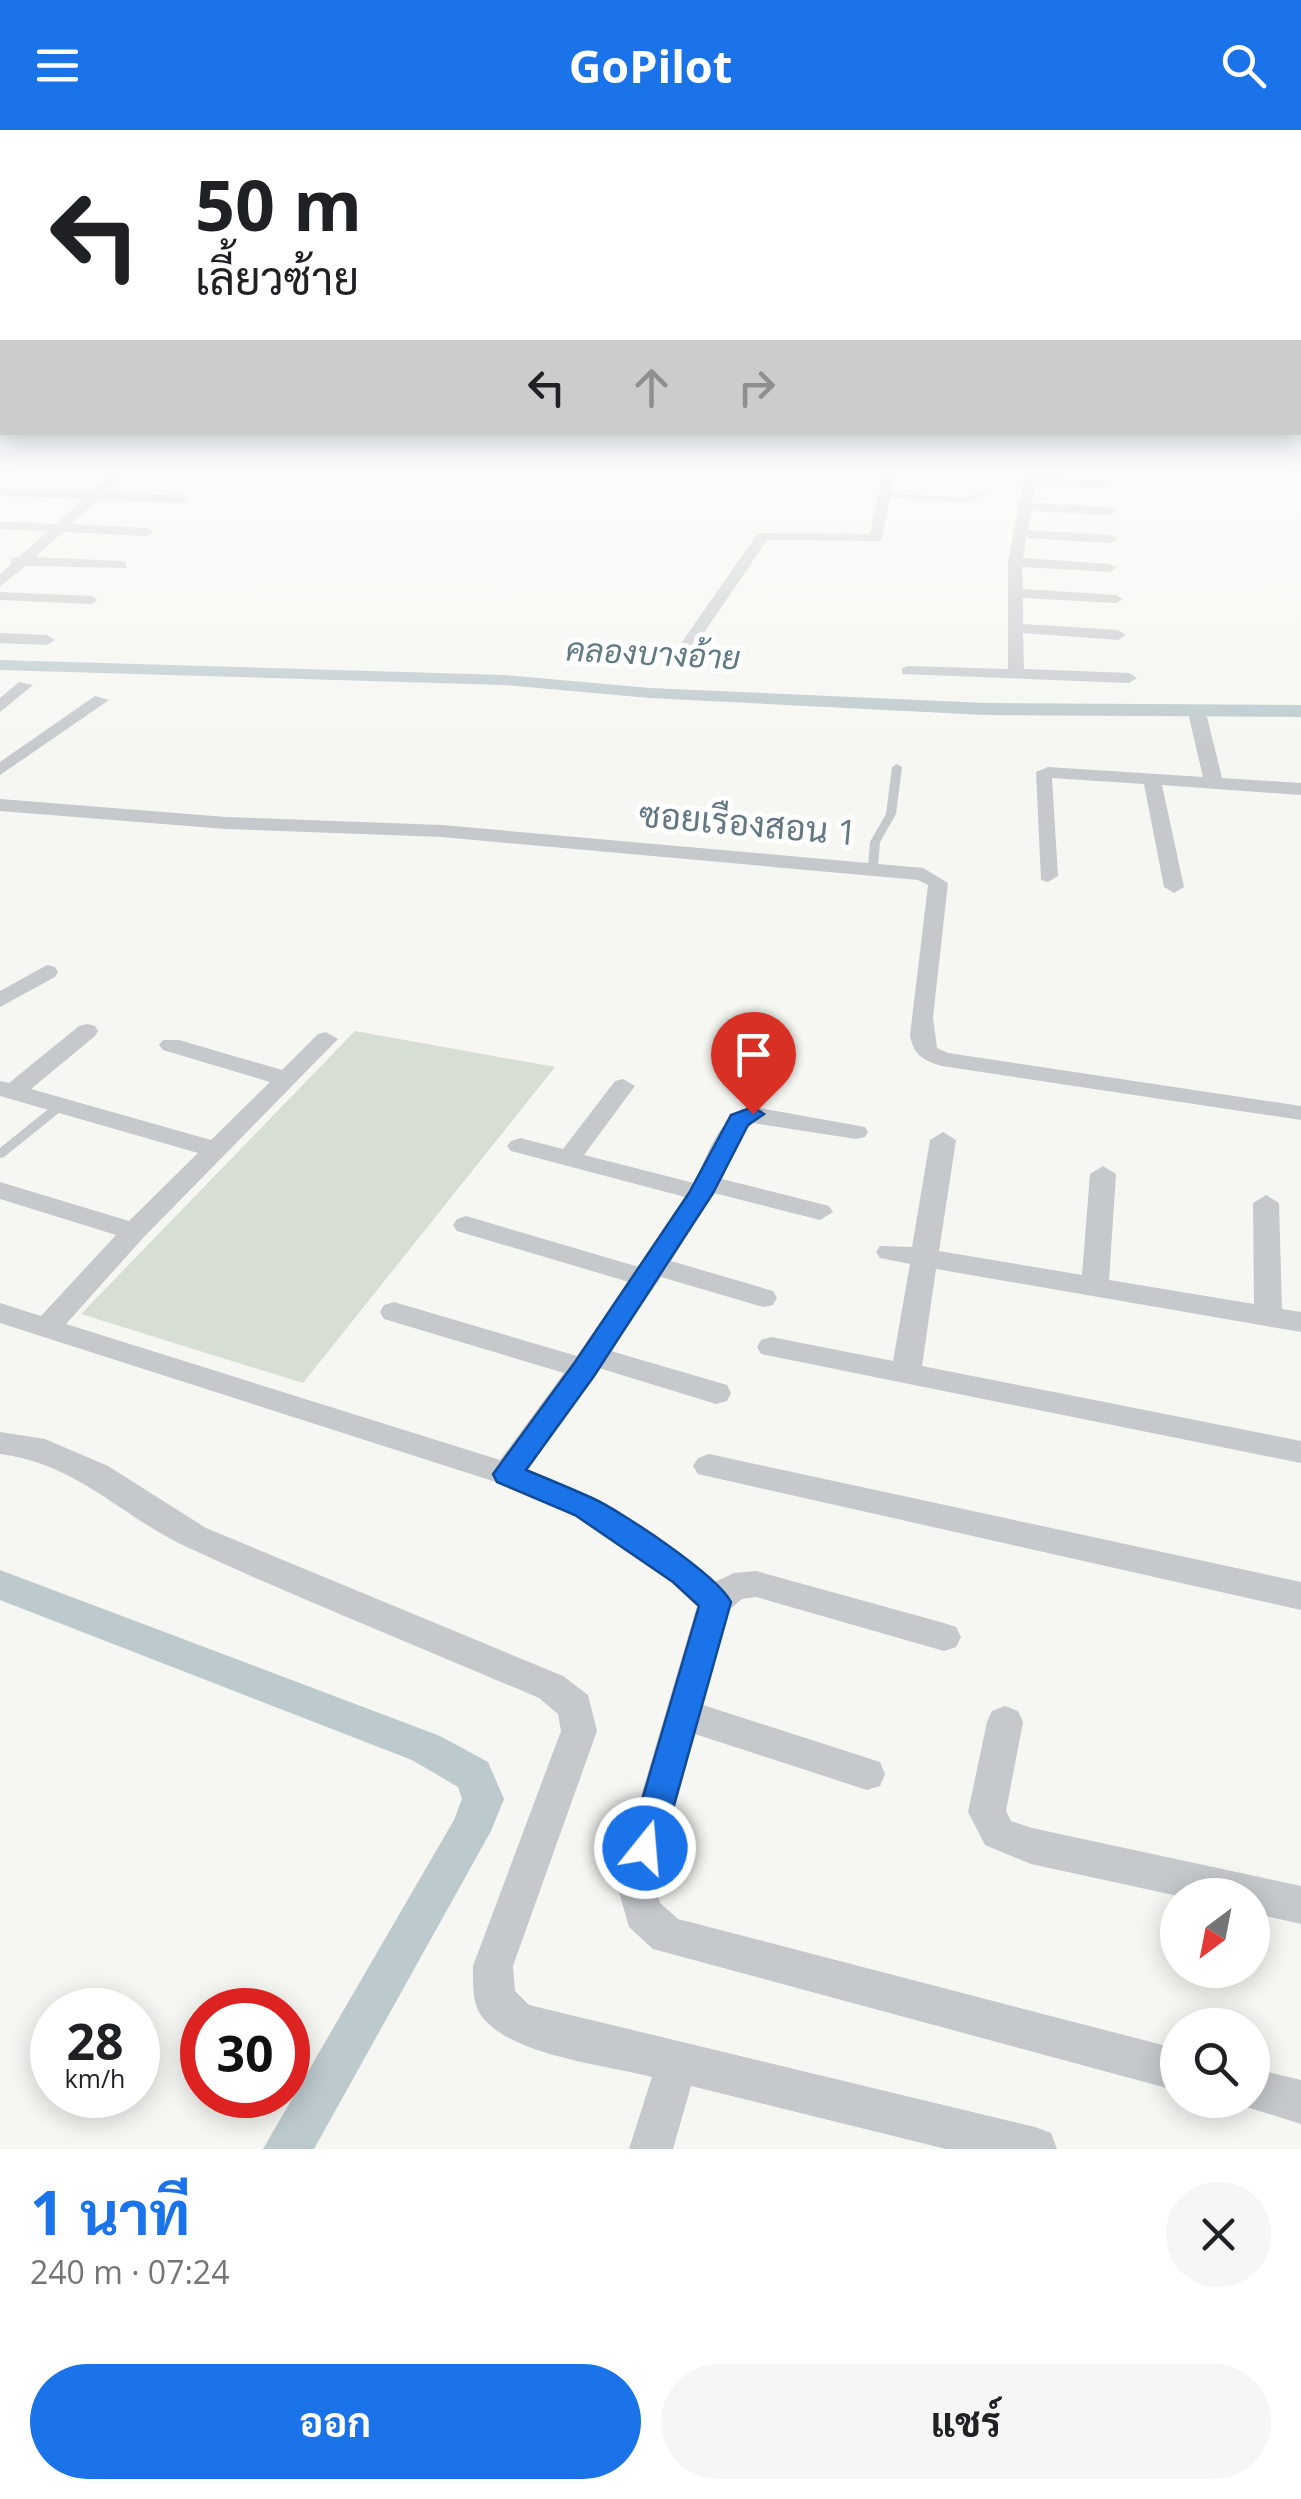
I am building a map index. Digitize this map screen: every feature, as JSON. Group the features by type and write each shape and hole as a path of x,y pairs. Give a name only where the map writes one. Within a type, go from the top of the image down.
{"street":[{"path":"0,582 20,563"},
{"path":"77,563 121,565"},
{"path":"676,662 744,563"},
{"path":"1016,563 1016,674"},
{"path":"1035,563 1110,568"},
{"path":"1014,593 1116,599"},
{"path":"0,596 92,600"},
{"path":"1015,628 1118,635"},
{"path":"0,638 47,640"},
{"path":"908,671 1129,678"},
{"path":"0,706 24,685"},
{"path":"0,770 101,700"},
{"path":"1198,717 1214,783"},
{"path":"1048,876 1042,776 1054,771 1301,789"},
{"path":"1152,780 1174,887"},
{"name":"ซอยเรืองสอน 1","path":"0,805 226,823 442,832 873,866 923,874 938,883 922,1044 927,1052 942,1058 1301,1112"},
{"path":"0,1000 47,972"},
{"path":"6,1090 87,1031"},
{"path":"45,1329 134,1232 326,1039"},
{"path":"171,1045 286,1079"},
{"path":"568,1158 624,1086"},
{"path":"6,1090 217,1150"},
{"path":"507,1474 589,1363 704,1188 744,1115 856,1132"},
{"path":"906,1372 943,1140"},
{"path":"520,1146 820,1212"},
{"path":"1095,1287 1103,1174"},
{"path":"0,1190 134,1232"},
{"path":"1266,1203 1268,1316"},
{"path":"466,1225 763,1298"},
{"path":"890,1252 1301,1322"},
{"path":"394,1312 716,1392"},
{"path":"0,1314 507,1474 586,1507 683,1574 715,1602"},
{"path":"771,1347 1301,1452"},
{"path":"0,1443 34,1447 98,1474 195,1537 552,1687 576,1706 579,1731 493,1966 495,2000 518,2023 1035,2149"},
{"path":"709,1466 1301,1596"},
{"path":"944,1636 756,1584 734,1586 715,1602 635,1882 643,1914 667,1935 1160,2065"},
{"path":"685,1715 867,1774"},
{"path":"1005,1722 988,1812 998,1833 1030,1846 1301,1905"},
{"path":"651,2149 678,2063"},
{"path":"1270,2094 1301,2102"}],"lane":[{"path":"873,866 874,842 892,814 896,767"},
{"path":"0,1154 61,1105"}],"shaded area":[{"path":"355,1031 555,1067 303,1383 81,1314"}],"waterway":[{"name":"คลองบางอ้าย","path":"0,665 504,680 650,693 986,709 1301,711"},
{"path":"0,1585 426,1748 474,1775 483,1799 470,1831 287,2149"}],"route":[{"path":"645,1848 715,1602 683,1574 586,1507 507,1474 585,1369 707,1184 739,1120 753,1114"}]}
